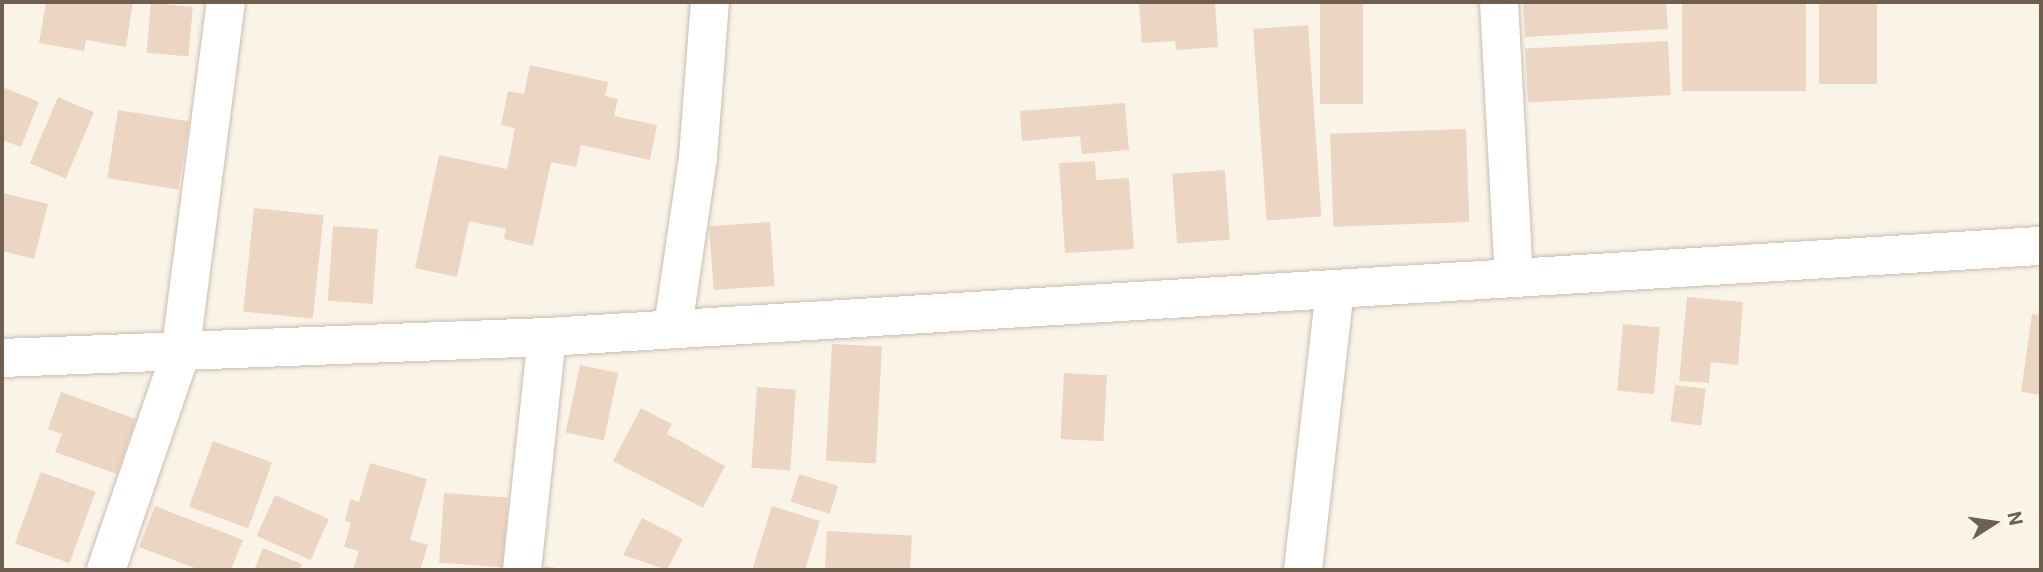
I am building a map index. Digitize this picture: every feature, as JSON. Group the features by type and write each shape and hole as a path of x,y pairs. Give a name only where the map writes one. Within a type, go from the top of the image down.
{"street":[{"path":"106,570 180,355 226,2"},
{"path":"673,327 698,157 710,2"},
{"path":"1499,2 1514,278"},
{"path":"2,358 180,355 547,337 673,327 1335,290 2041,246"},
{"path":"1303,570 1335,290"},
{"path":"522,570 547,337"}],"building":[{"path":"46,2 133,2 126,47 86,40 84,51 39,43"},
{"path":"1139,2 1215,2 1218,47 1176,50 1175,41 1142,43"},
{"path":"1320,2 1363,2 1363,104 1320,104"},
{"path":"1523,2 1666,2 1668,29 1525,37"},
{"path":"1682,2 1806,2 1806,91 1682,91"},
{"path":"1819,2 1877,2 1877,84 1819,84"},
{"path":"151,3 193,7 188,56 147,53"},
{"path":"1308,25 1321,217 1267,220 1253,29"},
{"path":"1668,41 1671,95 1528,102 1525,48"},
{"path":"530,65 608,82 605,96 618,99 614,116 657,125 650,160 581,145 576,167 551,162 533,246 504,239 506,229 469,221 457,277 415,268 439,155 507,169 515,128 501,125 508,91 524,94"},
{"path":"2,87 39,102 21,147 2,140"},
{"path":"58,97 94,112 66,179 30,163"},
{"path":"1125,103 1129,150 1082,154 1080,136 1022,141 1020,111"},
{"path":"118,110 189,121 178,189 107,178"},
{"path":"1466,129 1469,222 1333,227 1330,134"},
{"path":"1095,161 1096,180 1129,178 1134,249 1065,253 1059,163"},
{"path":"1225,170 1230,240 1177,244 1172,174"},
{"path":"3,193 48,204 34,259 2,251"},
{"path":"254,208 324,215 313,319 243,311"},
{"path":"770,222 774,286 714,290 709,226"},
{"path":"333,226 378,229 373,304 328,301"},
{"path":"1687,297 1743,302 1738,365 1711,362 1709,383 1679,381"},
{"path":"2032,314 2041,315 2041,395 2021,392"},
{"path":"1623,324 1660,327 1654,394 1617,391"},
{"path":"832,344 882,347 876,463 826,461"},
{"path":"580,365 618,373 604,441 566,432"},
{"path":"1064,373 1107,375 1103,441 1061,439"},
{"path":"1675,385 1706,389 1701,426 1670,422"},
{"path":"757,387 796,390 790,471 751,468"},
{"path":"61,392 136,419 117,474 55,452 62,434 48,429"},
{"path":"641,408 672,424 667,434 725,466 703,508 613,461"},
{"path":"213,441 272,463 248,528 189,507"},
{"path":"370,463 427,479 410,540 428,545 420,570 353,570 359,551 344,547 351,523 345,521 350,499 359,502"},
{"path":"41,472 96,492 70,563 15,543"},
{"path":"799,474 838,486 830,514 791,502"},
{"path":"444,493 508,497 503,567 439,563"},
{"path":"275,495 329,519 311,560 257,536"},
{"path":"155,506 243,540 231,570 200,570 139,547"},
{"path":"772,506 820,521 805,570 752,570"},
{"path":"642,518 683,539 667,570 623,555"},
{"path":"827,531 912,535 910,570 825,570"},
{"path":"263,548 302,564 300,570 254,570"},
{"path":"545,566 562,569 562,570 544,570"}]}
